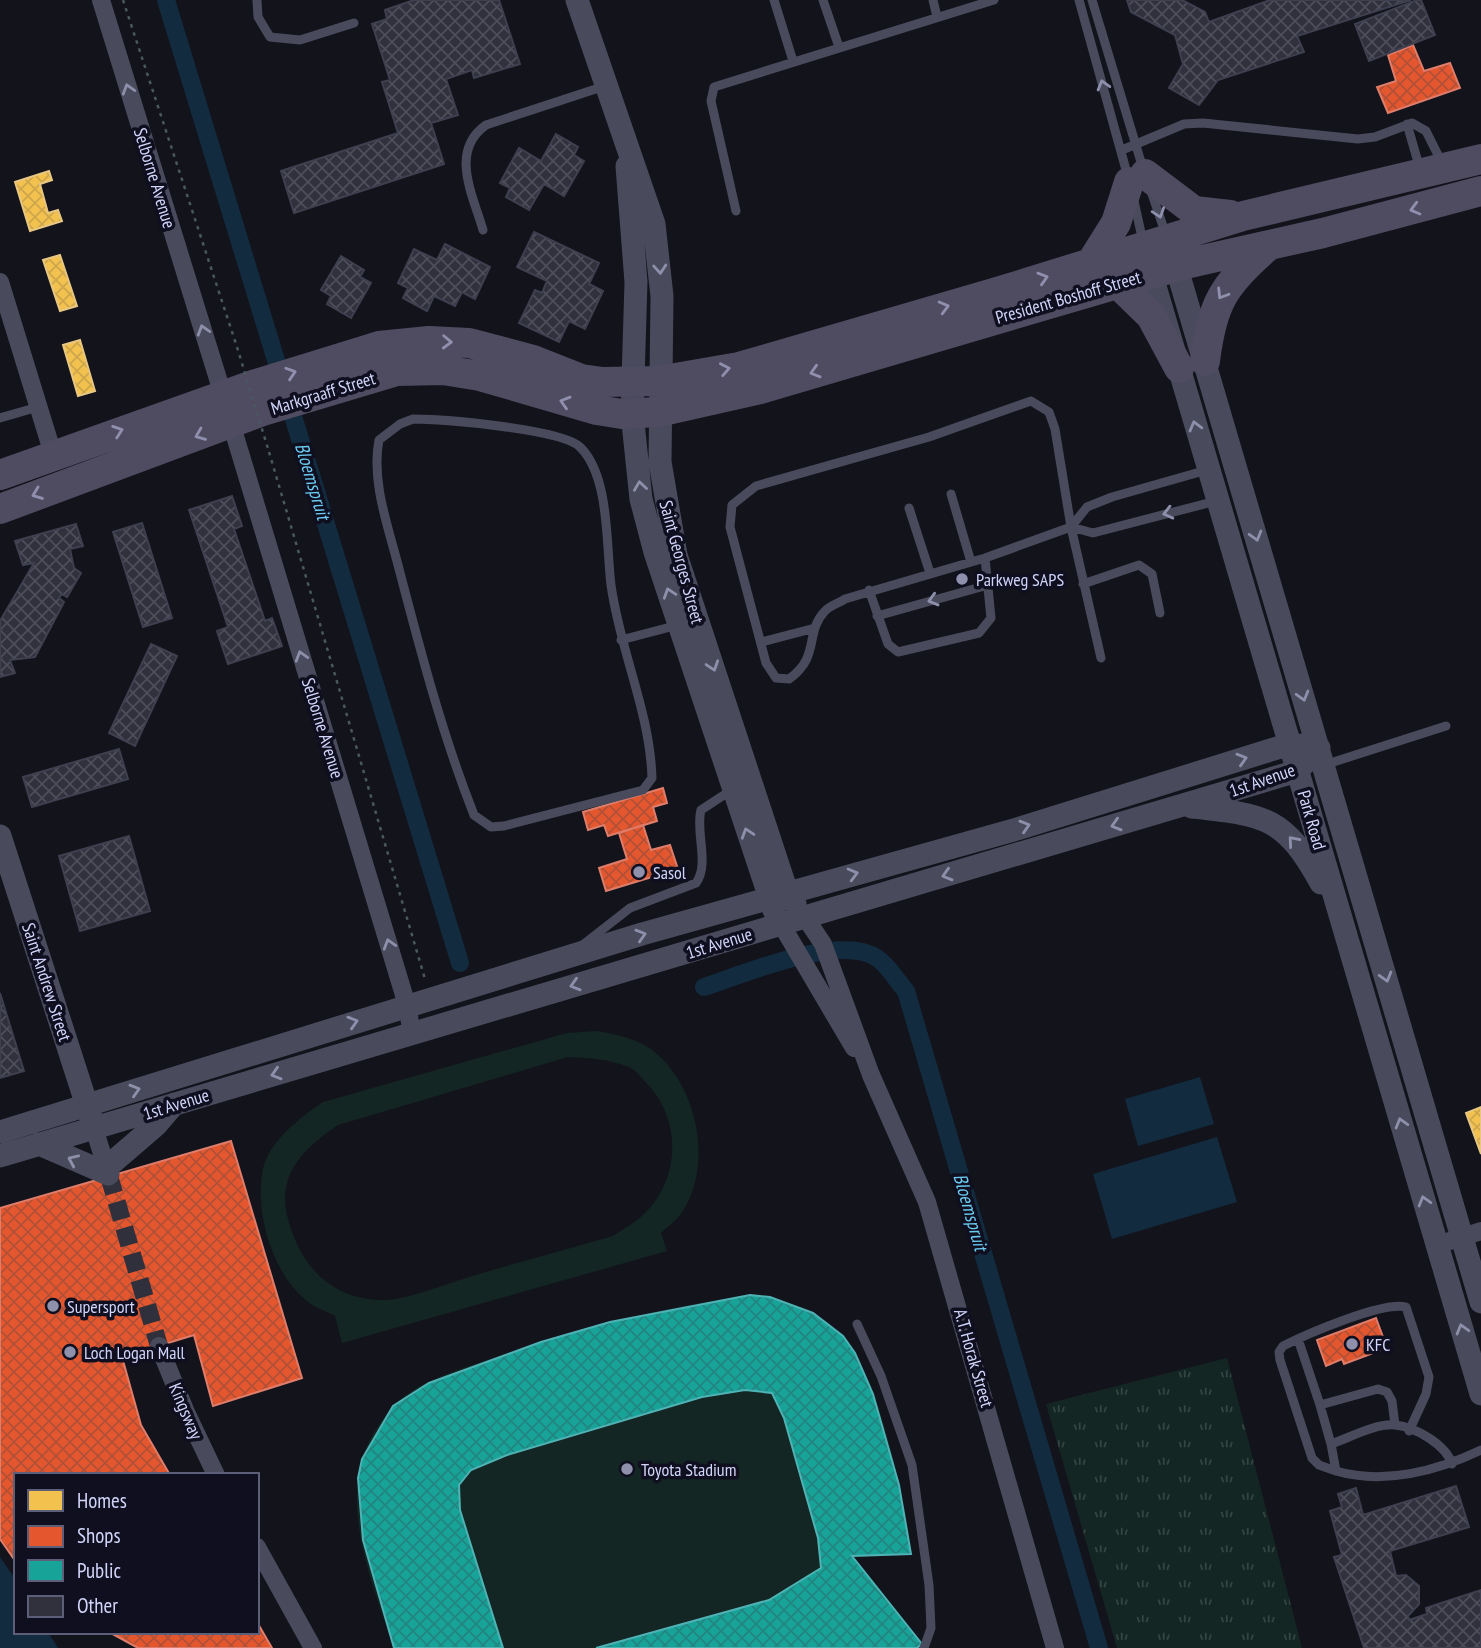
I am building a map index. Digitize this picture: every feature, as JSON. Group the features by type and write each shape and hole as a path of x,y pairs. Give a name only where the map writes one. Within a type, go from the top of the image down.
{"main road":[{"name":"President Boshoff Street","path":"645,413 760,389 1116,282 1160,256 1243,216 1481,159"},
{"path":"1091,263 1116,223 1137,178 1194,211 1243,216"},
{"name":"President Boshoff Street","path":"645,381 738,367 1091,263 1269,246 1481,191"},
{"path":"1116,282 1151,316 1192,364 1216,304 1234,275 1269,246"},
{"name":"Markgraaff Street","path":"0,509 75,480 227,409 331,374 388,345 469,343 533,360 581,379 645,381"},
{"name":"Markgraaff Street","path":"331,374 443,370 481,376 578,406 645,413"},
{"name":"Markgraaff Street","path":"0,475 53,454 227,409"},
{"path":"53,454 75,480"}],"street":[{"name":"Selborne Avenue","path":"101,0 407,1005 412,1034"},
{"name":"Saint Georges Street","path":"577,0 627,152 645,381 641,499 733,789 778,895 805,917"},
{"name":"Park Road","path":"1160,256 1192,364 1322,756 1472,1234 1481,1302"},
{"path":"0,282 53,454"},
{"name":"Park Road","path":"1192,364 1207,470 1481,1394"},
{"name":"Saint Georges Street","path":"645,413 676,555 778,895 781,924"},
{"name":"1st Avenue","path":"0,1132 430,998 778,895 1017,829 1290,744 1322,756"},
{"name":"1st Avenue","path":"0,1156 1297,771 1322,756"},
{"path":"1181,806 1257,815 1273,823 1291,836 1308,859 1341,920"},
{"name":"Saint Andrew Street","path":"0,836 94,1128"},
{"name":"A.T. Horak Street","path":"805,917 823,944 871,1075 905,1147 942,1249 1055,1648"},
{"name":"A.T. Horak Street","path":"781,924 822,997 871,1075"},
{"path":"108,1173 174,1104"},
{"path":"94,1128 108,1173"},
{"path":"39,1144 108,1173"},
{"path":"1437,1245 1472,1234"},
{"name":"Kingsway","path":"159,1346 215,1473"},
{"path":"259,1551 313,1648"}],"lane":[{"path":"257,0 258,16 270,37 300,40 354,23"},
{"path":"774,0 793,61"},
{"path":"823,0 839,47"},
{"path":"933,0 937,17"},
{"path":"736,211 711,101 711,91 719,83 994,0"},
{"path":"1079,0 1122,150 1137,178 1160,256"},
{"path":"1092,0 1135,144 1137,178 1160,256"},
{"path":"483,230 465,158 475,133 486,125 605,86"},
{"path":"1122,150 1184,124 1203,123 1358,139 1375,137 1407,124 1423,127 1433,172"},
{"path":"1407,124 1433,172"},
{"path":"1101,658 1071,527 1055,429 1048,412 1031,401 929,437 756,486 732,505 730,527 766,663 776,678 789,679 804,668 815,628 825,610 869,590 985,558 1071,527 1087,508 1112,497 1207,470"},
{"path":"0,418 38,407"},
{"path":"426,419 544,433 578,444 588,456 598,481 621,640 645,720 652,763 649,785 634,794 504,826 482,823 474,815 466,794 417,639 384,509 375,458 379,440 400,424 426,419"},
{"path":"951,494 971,562"},
{"path":"1071,527 1093,533 1216,501"},
{"path":"909,508 930,573"},
{"path":"869,590 888,644 898,652 979,633 991,618 985,558"},
{"path":"1083,584 1139,565 1152,574 1160,613"},
{"path":"877,616 988,584"},
{"path":"621,640 680,625"},
{"path":"762,642 815,628"},
{"path":"1322,756 1446,726"},
{"path":"572,956 594,934 630,908 696,883 702,867 698,820 701,810 707,803 733,789"},
{"path":"1409,1431 1426,1394 1429,1377 1406,1307 1398,1305 1353,1317 1283,1346 1279,1352 1312,1458 1320,1465 1336,1471 1387,1477 1452,1464 1481,1450"},
{"path":"857,1324 881,1376 912,1465 929,1585 931,1628 924,1648"},
{"path":"1298,1339 1320,1405 1336,1471"},
{"path":"1320,1405 1378,1389 1387,1392 1392,1401 1395,1425"},
{"path":"1331,1444 1395,1425 1438,1443 1449,1453 1452,1464"}],"path":[{"path":"123,0 237,347 430,998"}],"green space":[{"path":"597,1031 629,1038 644,1045 657,1054 683,1088 697,1130 697,1174 691,1195 681,1214 661,1233 667,1251 342,1343 335,1316 310,1303 295,1289 284,1275 268,1241 261,1204 261,1186 266,1159 279,1139 323,1102 567,1033","holes":["568,1057 608,1061 631,1068 650,1087 667,1117 671,1134 670,1169 656,1201 637,1220 613,1236 396,1299 366,1299 349,1294 320,1277 309,1264 292,1233 285,1200 286,1186 297,1162 326,1133 338,1125"]},
{"name":"Toyota Stadium","path":"750,1295 800,1307 833,1326 855,1354 868,1378 888,1439 903,1503 911,1554 852,1557 922,1644 917,1648 394,1648 365,1556 357,1508 357,1485 364,1452 386,1415 394,1407 409,1393 442,1376 533,1345 656,1312"},
{"path":"1227,1358 1302,1648 1117,1648 1046,1404"}],"water":[{"path":"1200,1077 1214,1124 1138,1146 1125,1099"},
{"path":"1217,1137 1237,1202 1112,1239 1093,1174"},
{"path":"0,1557 14,1577 14,1634 49,1634 58,1648 0,1648"}],"building: Homes":[{"path":"49,171 52,180 40,184 48,213 58,210 62,221 30,231 15,182"},
{"path":"60,255 77,306 60,311 43,260"},
{"path":"80,340 95,391 78,396 63,345"},
{"path":"1481,1107 1481,1154 1466,1113"}],"building: Shops":[{"path":"1413,45 1424,71 1450,63 1460,88 1388,113 1377,87 1396,81 1388,55"},
{"path":"663,788 667,803 653,807 657,821 608,836 604,825 588,830 583,812"},
{"path":"643,825 651,850 670,845 678,869 606,891 599,868 627,859 619,833"},
{"name":"Loch Logan Mall","path":"231,1141 302,1378 213,1406 194,1335 122,1357 141,1425 169,1473 14,1473 14,1559 0,1539 0,1208"},
{"name":"KFC","path":"1376,1318 1387,1348 1344,1364 1342,1359 1326,1366 1317,1340"},
{"path":"259,1625 272,1648 138,1648 113,1634 259,1634"}],"building: Public":[{"path":"750,1295 770,1297 813,1313 843,1336 855,1353 873,1394 899,1485 911,1554 852,1556 922,1644 917,1648 596,1648 769,1600 821,1568 818,1538 784,1418 772,1393 745,1390 702,1397 507,1455 471,1470 459,1485 460,1510 503,1648 394,1648 363,1540 358,1478 362,1459 393,1406 429,1383 541,1342 610,1322"}],"building: Other":[{"path":"414,0 499,0 520,64 474,78 472,70 446,79 458,115 431,123 444,164 294,213 281,171 398,133 382,82 390,80 372,24 387,19 385,10"},
{"path":"1127,0 1182,0 1205,12 1209,22 1270,0 1411,0 1297,36 1304,52 1218,80 1199,105 1169,88 1183,64 1175,35 1131,12"},
{"path":"1421,0 1435,35 1369,61 1355,24"},
{"path":"556,134 578,147 574,155 584,161 564,196 544,184 529,210 506,197 510,188 500,183 519,148 541,161"},
{"path":"534,232 599,263 589,284 603,291 585,329 569,321 559,342 519,323 535,290 542,293 547,281 517,267"},
{"path":"445,244 490,267 475,299 462,292 455,306 434,296 427,311 403,298 408,288 398,283 414,249 437,260"},
{"path":"341,256 364,270 360,277 371,283 351,318 327,304 331,296 321,290"},
{"path":"232,496 242,526 234,529 265,621 272,618 282,646 228,664 217,631 228,627 189,510"},
{"path":"142,523 172,618 143,627 113,532"},
{"path":"76,524 83,546 70,549 74,568 81,573 67,597 62,594 59,598 64,602 35,657 10,660 15,673 0,677 0,621 34,563 23,565 15,541"},
{"path":"151,644 177,656 135,746 109,733"},
{"path":"119,749 128,779 32,807 23,777"},
{"path":"129,836 150,911 80,931 59,856"},
{"path":"0,993 24,1071 0,1078"},
{"path":"1456,1486 1469,1527 1390,1551 1396,1576 1406,1575 1419,1586 1419,1604 1408,1616 1409,1620 1427,1614 1426,1608 1481,1590 1481,1648 1364,1648 1334,1557 1342,1555 1330,1511 1342,1507 1338,1494 1356,1488 1363,1515"}],"waterway":[{"name":"Bloemspruit","path":"166,0 460,963"},
{"name":"Bloemspruit","path":"704,987 792,958 840,950 861,952 877,958 906,991 1099,1648"}],"tunnel":[{"path":"109,1176 159,1346"}],"place":[{"name":"Parkweg SAPS","path":"962,579"},
{"name":"Sasol","path":"639,872"},
{"name":"Supersport","path":"53,1306"},
{"name":"KFC","path":"1352,1344"},
{"name":"Loch Logan Mall","path":"70,1352"},
{"name":"Toyota Stadium","path":"627,1469"}]}
